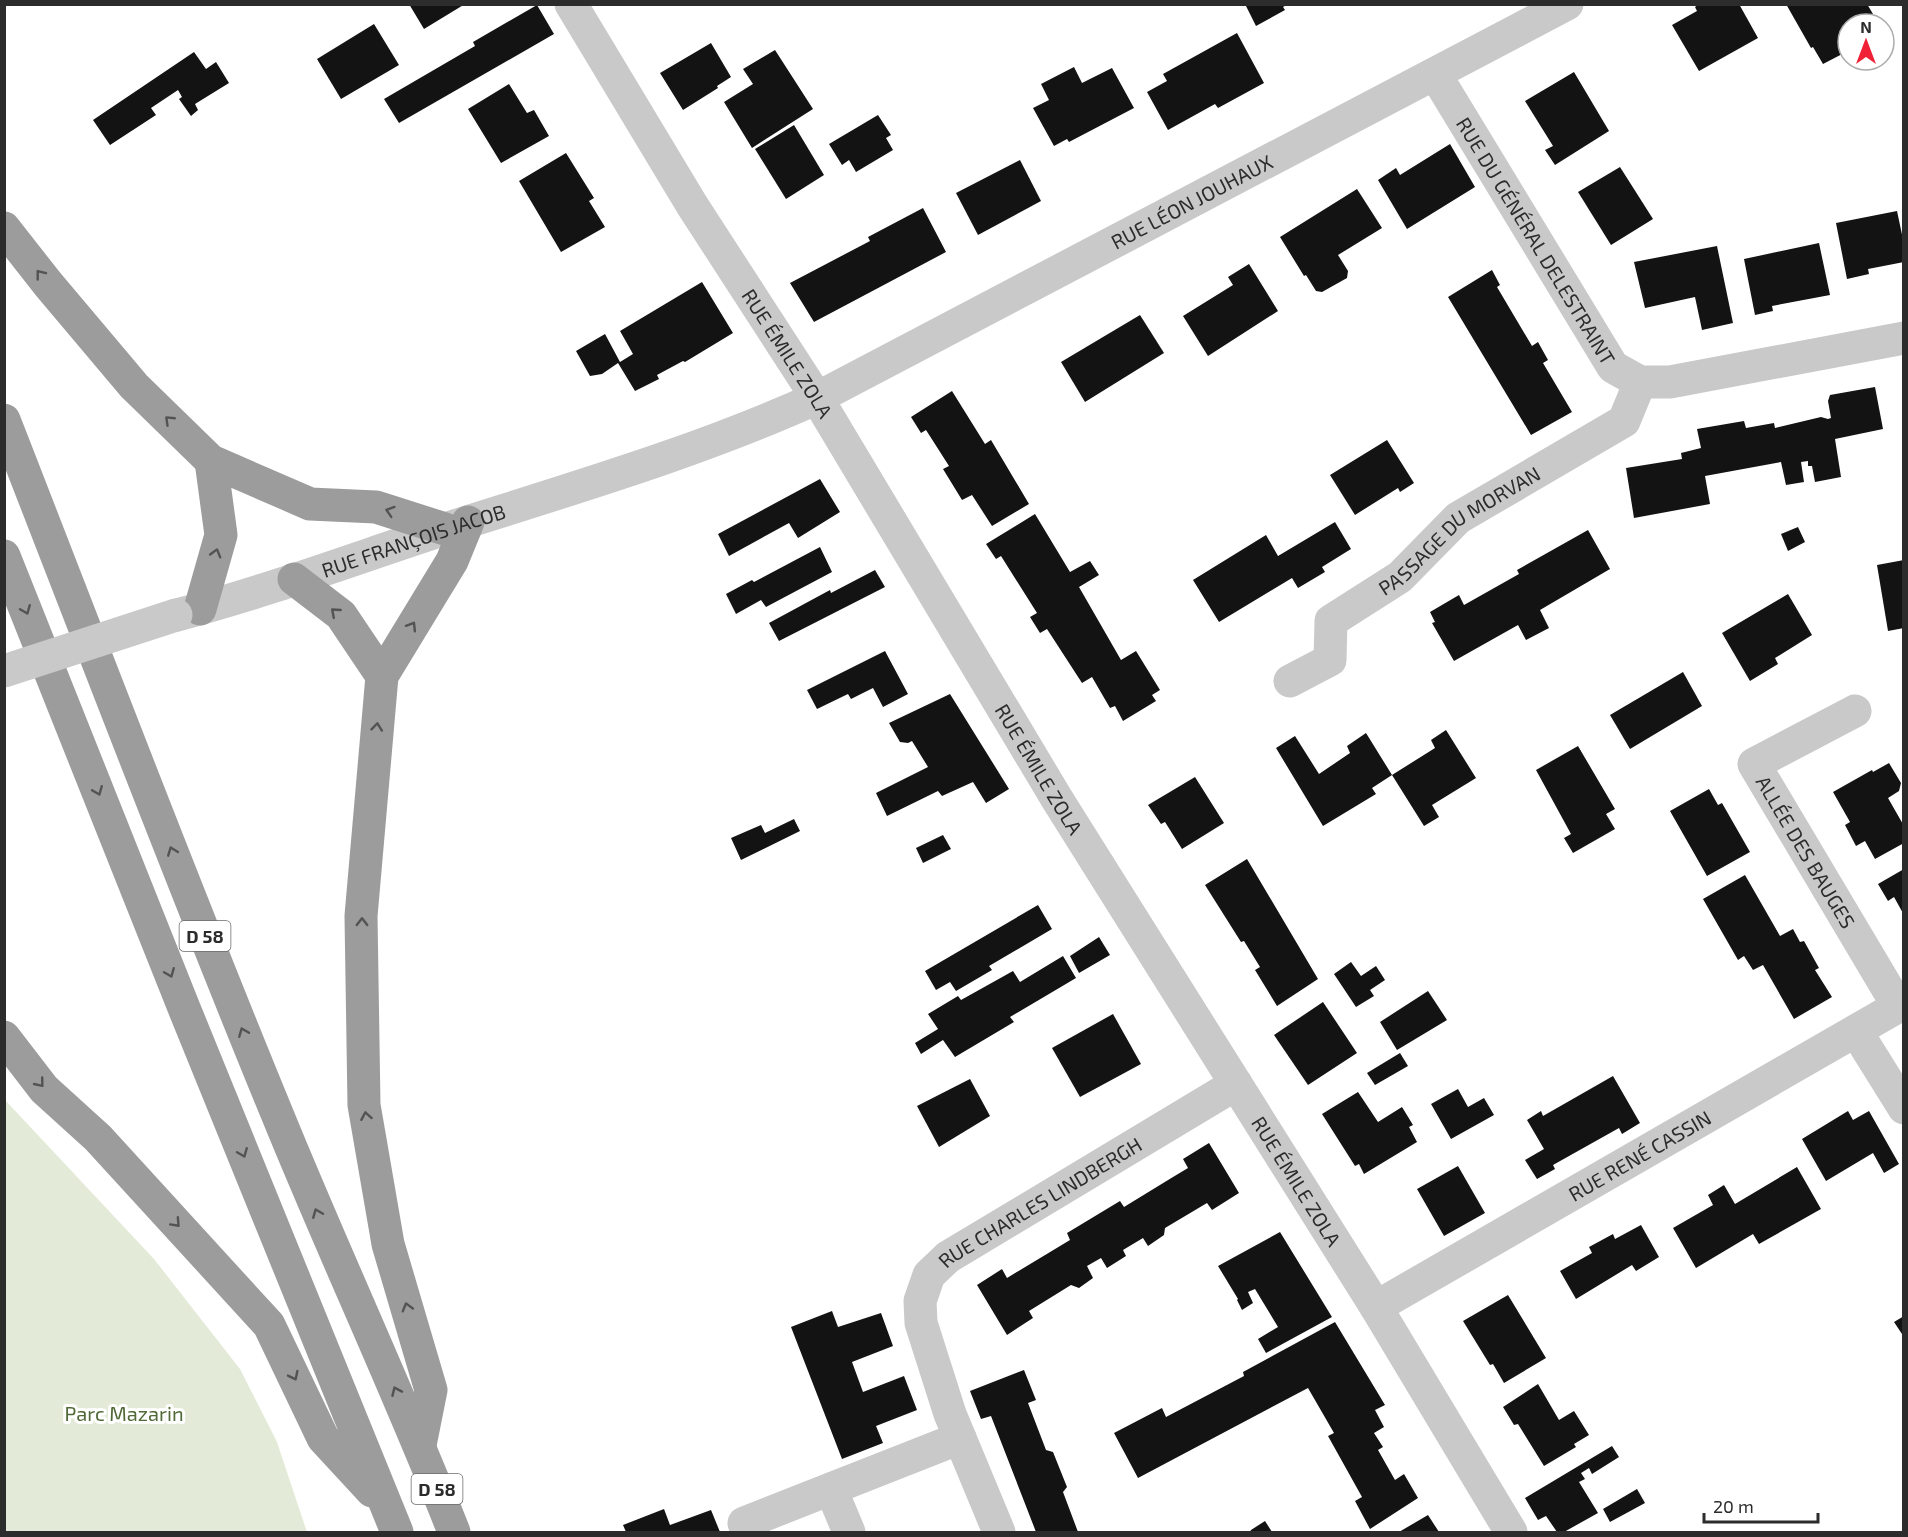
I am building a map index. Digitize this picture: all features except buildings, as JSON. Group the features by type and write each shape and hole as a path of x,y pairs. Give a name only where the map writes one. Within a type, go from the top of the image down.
{"highway":[{"path":"4,228 134,386 211,461 310,504 376,507 457,526 452,561 382,676 361,916 364,1105 388,1244 431,1389 420,1445"},
{"name":"D 58","path":"4,420 219,972 323,1226 420,1445 454,1533"},
{"path":"188,612 221,536 211,461"},
{"name":"D 58","path":"4,556 392,1519"},
{"path":"294,579 341,615 382,676"},
{"path":"4,1037 44,1089 98,1138 269,1325 323,1438 392,1519"}],"street":[{"name":"RUE ÉMILE ZOLA","path":"571,4 692,205 817,398 1057,799 1376,1307 1511,1533"},
{"name":"RUE LÉON JOUHAUX","path":"817,398 1567,4"},
{"name":"RUE DU GÉNÉRAL DELESTRAINT","path":"1434,74 1613,367 1640,382 1670,382 1904,339"},
{"name":"PASSAGE DU MORVAN","path":"1290,681 1330,660 1331,621 1400,577 1458,518 1624,421 1640,382"},
{"name":"RUE FRANÇOIS JACOB","path":"4,671 294,579 668,456 753,425 817,398"},
{"name":"ALLÉE DES BAUGES","path":"1855,711 1754,764 1901,1005"},
{"name":"RUE RENÉ CASSIN","path":"1376,1307 1901,1005"},
{"path":"1856,1031 1904,1108"},
{"name":"RUE CHARLES LINDBERGH","path":"999,1533 950,1414 921,1323 920,1301 929,1275 948,1257 1236,1084"},
{"path":"747,1533 744,1523 960,1438"},
{"path":"831,1489 849,1533"}],"green space":[{"name":"Parc Mazarin","path":"5,1100 154,1259 240,1369 277,1442 307,1532 5,1532"}]}
